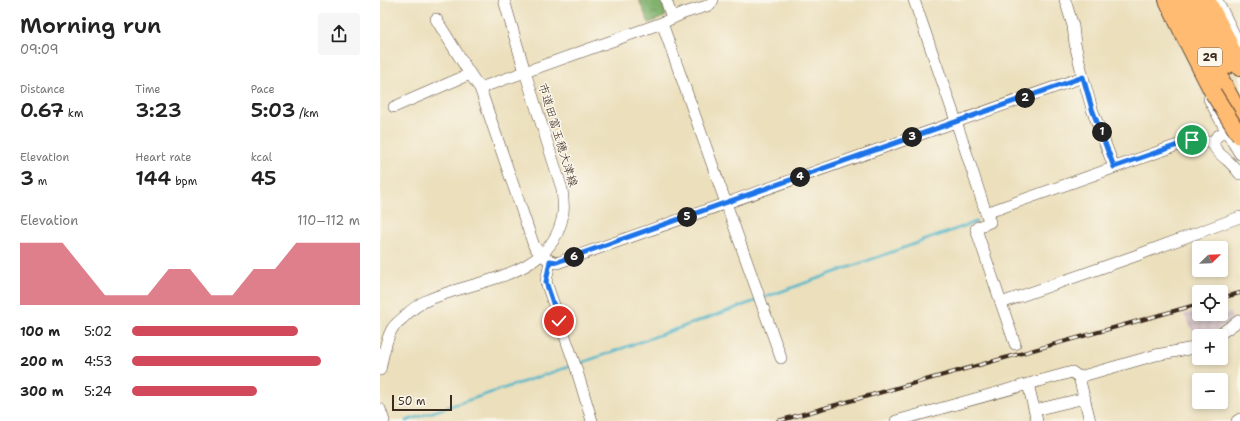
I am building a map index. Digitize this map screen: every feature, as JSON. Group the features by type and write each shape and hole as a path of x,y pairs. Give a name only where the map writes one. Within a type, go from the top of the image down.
{"highway":[{"path":"1167,0 1236,142"},
{"name":"29","path":"1179,0 1240,115"},
{"name":"29","path":"1193,0 1240,92"},
{"path":"1207,0 1240,68"}],"street":[{"name":"市道田富玉穂大津線","path":"380,370 384,349 393,328 410,311 421,303 523,268 546,258 548,249 562,222 562,189 504,0"},
{"path":"666,0 667,21 726,204 781,358"},
{"path":"480,88 667,21 684,13 710,5 713,0"},
{"path":"914,0 988,217"},
{"path":"1065,0 1073,26 1075,44 1092,109 1114,167"},
{"path":"1160,0 1222,125 1236,142"},
{"path":"1217,0 1240,46"},
{"path":"436,20 480,88 534,246 546,258 557,262 726,204 1083,77"},
{"path":"394,107 470,74"},
{"path":"1236,142 1240,126"},
{"path":"1236,142 1217,136 1214,144 1216,150 1240,174"},
{"path":"1015,344 976,229 988,217 1114,167 1192,140 1200,140 1214,144"},
{"path":"1001,303 1240,217"},
{"path":"546,258 546,282 575,364 592,421"},
{"path":"1227,329 1240,320"},
{"path":"1079,378 1156,355 1192,348"},
{"path":"896,421 1072,372 1079,378 1090,421"},
{"path":"1028,384 1036,416 1085,398"},
{"path":"380,409 384,421"},
{"path":"1237,421 1240,418"}],"shaded area":[{"path":"1192,312 1192,321 1228,321 1228,312 1230,312 1232,320 1218,329 1192,330 1184,314"}],"green space":[{"path":"639,0 661,0 666,16 649,23"}],"waterway":[{"path":"763,298 976,222"},
{"path":"578,364 758,300"},
{"path":"406,421 571,366"}],"railway":[{"path":"1228,296 1240,293"},
{"path":"778,421 1192,306"}],"route":[{"path":"559,321 546,282 550,261 557,262 726,204 1083,77 1092,109 1114,167 1192,140"}]}
